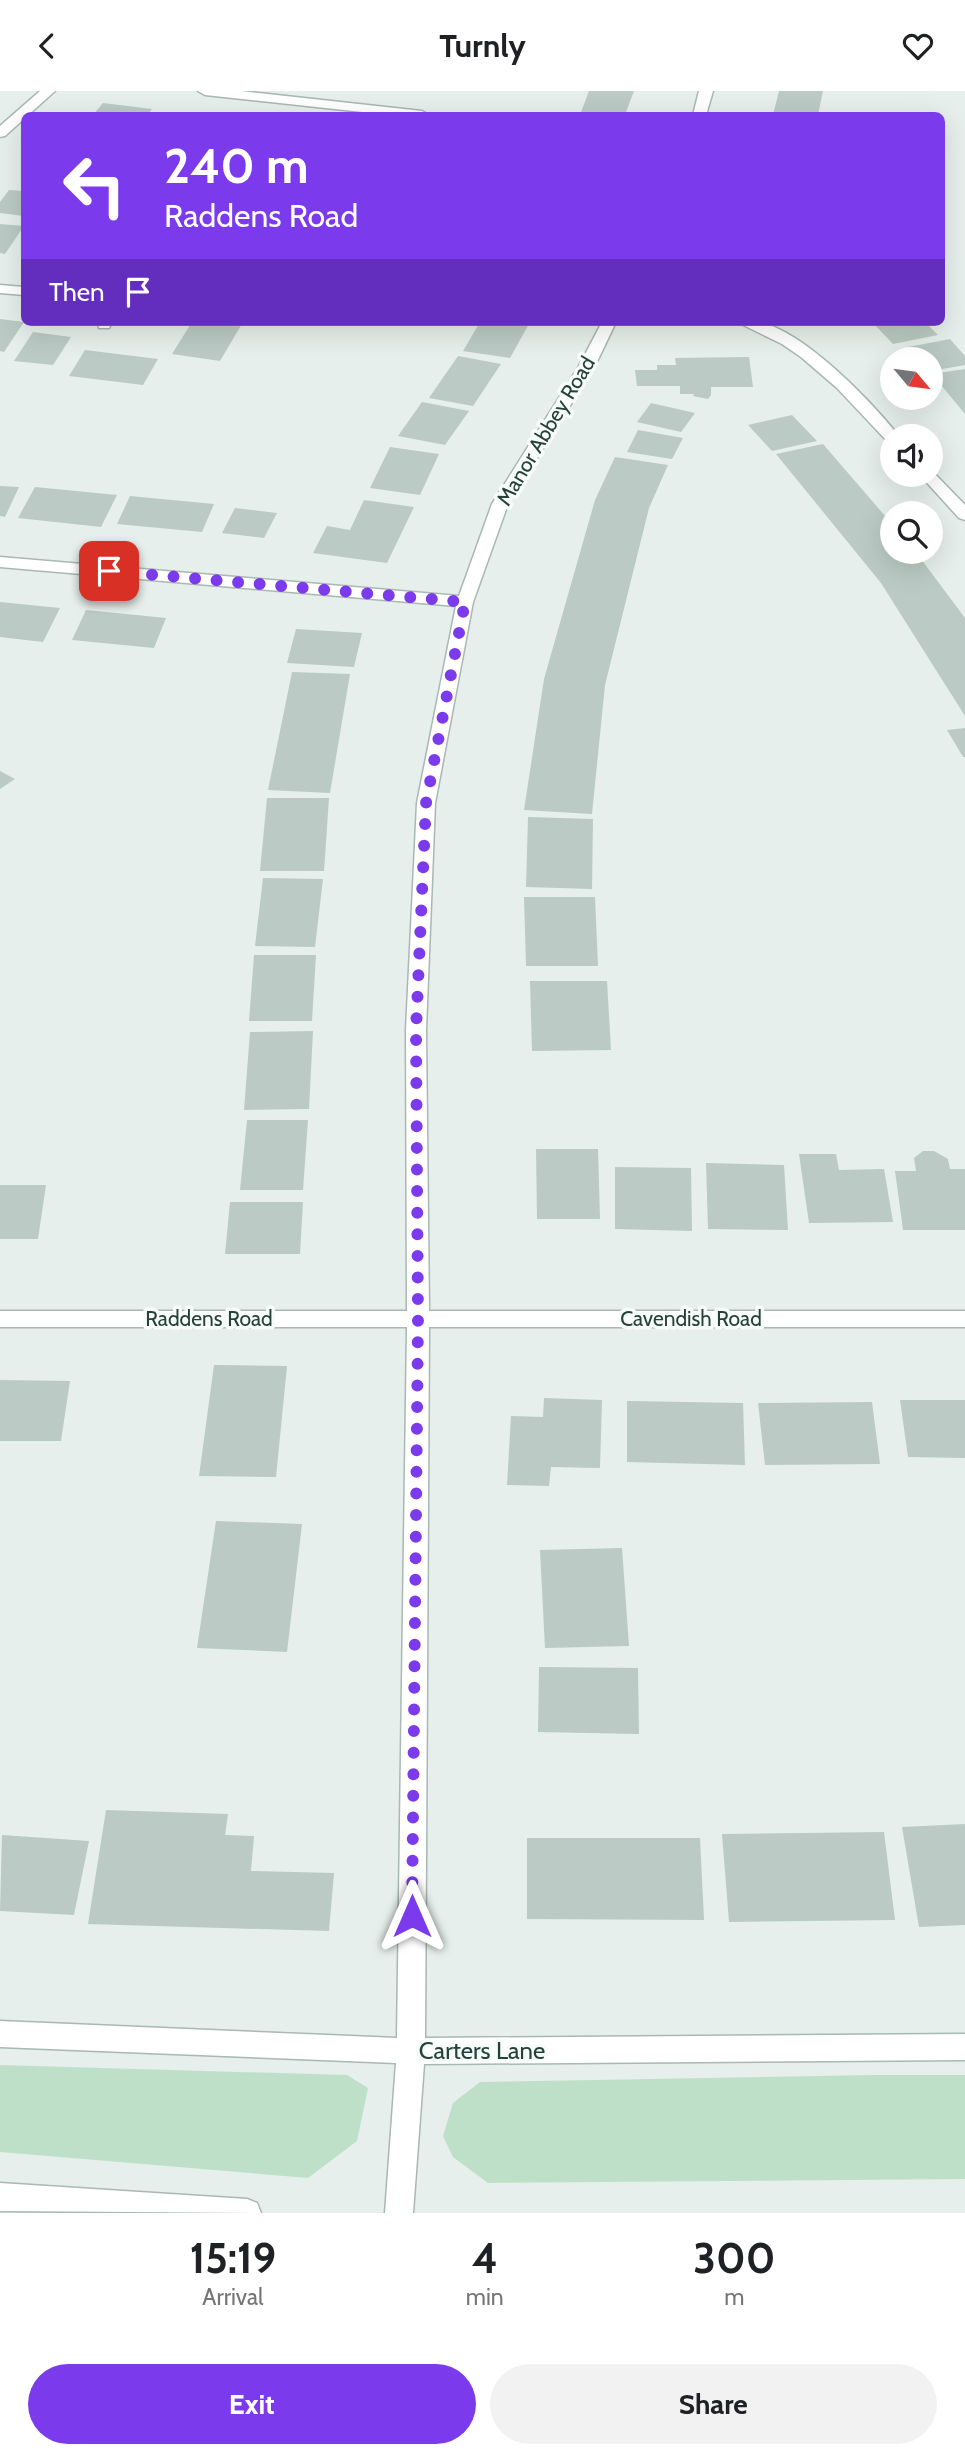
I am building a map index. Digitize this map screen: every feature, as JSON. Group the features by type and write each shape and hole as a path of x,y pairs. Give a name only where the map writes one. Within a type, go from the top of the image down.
{"street":[{"path":"24,112 48,91"},
{"path":"205,91 395,112"},
{"path":"701,112 706,91"},
{"path":"0,133 21,115"},
{"path":"0,289 21,291"},
{"name":"Manor Abbey Road","path":"399,2213 411,2051 418,1319 416,1030 426,803 465,602 500,504 587,366 607,326"},
{"path":"757,326 790,342 838,378 880,424"},
{"path":"939,487 965,515"},
{"path":"0,562 465,602"},
{"name":"Raddens Road","path":"0,1319 418,1319"},
{"name":"Cavendish Road","path":"418,1319 965,1319"},
{"name":"Carters Lane","path":"0,2034 411,2051 965,2047"},
{"path":"0,2197 247,2213"}],"green space":[{"path":"0,2065 347,2075 368,2088 357,2141 308,2178 0,2152"},
{"path":"965,2075 965,2179 488,2183 453,2157 443,2136 453,2103 480,2082"}],"building":[{"path":"589,91 634,91 626,112 581,112"},
{"path":"779,91 823,91 819,112 774,112"},
{"path":"103,103 152,109 150,112 96,112"},
{"path":"9,190 21,191 21,216 0,213 0,202"},
{"path":"0,224 21,226 21,230 5,254 0,253"},
{"path":"0,319 21,322 21,326 4,352 0,351"},
{"path":"190,326 241,326 220,361 172,354"},
{"path":"478,326 528,326 510,358 463,351"},
{"path":"876,326 929,326 938,335 893,344"},
{"path":"33,332 71,337 53,365 14,361"},
{"path":"950,339 965,356 965,365 943,369 943,347 908,347"},
{"path":"85,350 158,359 143,385 69,376"},
{"path":"458,356 501,364 473,406 429,398"},
{"path":"749,357 753,387 711,387 708,399 693,396 694,394 680,394 680,386 637,386 635,370 657,370 657,365 676,365 675,358"},
{"path":"965,369 965,414 943,387 943,372"},
{"path":"422,402 469,411 445,445 398,436"},
{"path":"651,403 695,413 681,432 637,422"},
{"path":"792,415 817,441 772,451 748,425"},
{"path":"638,430 683,438 672,459 627,452"},
{"path":"823,444 880,510 880,564 925,564 965,618 965,716 881,583 776,454"},
{"path":"390,447 439,454 420,495 370,488"},
{"path":"615,457 668,465 649,508 605,685 592,814 524,810 544,679 595,500"},
{"path":"0,486 19,487 5,517 0,516"},
{"path":"35,487 117,495 101,527 18,518"},
{"path":"130,496 214,504 202,532 117,524"},
{"path":"364,500 414,507 387,563 313,553 327,526 350,530"},
{"path":"235,508 277,513 264,538 222,533"},
{"path":"0,602 60,608 43,642 0,637"},
{"path":"86,610 166,618 154,648 72,640"},
{"path":"296,629 362,633 354,667 287,663"},
{"path":"292,672 350,674 330,793 268,790"},
{"path":"965,728 965,757 963,757 947,730"},
{"path":"0,771 15,779 0,789"},
{"path":"267,798 329,798 324,871 260,871"},
{"path":"528,817 593,819 592,889 526,887"},
{"path":"263,878 323,879 315,947 255,946"},
{"path":"524,897 595,897 598,966 526,966"},
{"path":"254,955 316,955 312,1021 249,1021"},
{"path":"530,981 607,981 611,1050 532,1051"},
{"path":"313,1031 309,1109 244,1110 250,1032"},
{"path":"247,1120 308,1120 303,1190 240,1190"},
{"path":"536,1149 598,1149 600,1219 537,1219"},
{"path":"923,1151 934,1151 948,1159 950,1169 965,1169 965,1230 903,1230 895,1171 916,1171 914,1158"},
{"path":"799,1154 836,1154 839,1170 884,1169 893,1222 809,1223"},
{"path":"706,1163 784,1165 788,1230 708,1229"},
{"path":"615,1167 691,1168 692,1231 615,1229"},
{"path":"0,1185 46,1185 38,1239 0,1239"},
{"path":"230,1202 303,1202 300,1254 225,1254"},
{"path":"214,1365 287,1366 276,1477 199,1476"},
{"path":"0,1380 70,1381 61,1441 0,1441"},
{"path":"544,1398 602,1400 600,1468 551,1467 549,1486 507,1485 511,1416 543,1417"},
{"path":"900,1400 965,1400 965,1458 908,1457"},
{"path":"627,1401 743,1403 745,1465 627,1462"},
{"path":"872,1402 880,1464 765,1465 758,1403"},
{"path":"216,1521 302,1524 287,1652 197,1648"},
{"path":"622,1548 629,1646 545,1648 540,1550"},
{"path":"539,1667 638,1668 639,1734 538,1732"},
{"path":"106,1810 228,1814 225,1835 254,1836 251,1871 334,1873 329,1931 88,1924"},
{"path":"965,1824 965,1925 919,1927 902,1827"},
{"path":"884,1832 895,1920 729,1922 722,1834"},
{"path":"2,1835 89,1841 74,1915 0,1911"},
{"path":"527,1838 700,1838 704,1920 527,1919"}],"route":[{"path":"109,571 465,602 426,803 416,1030 418,1319 412,1916"}]}
